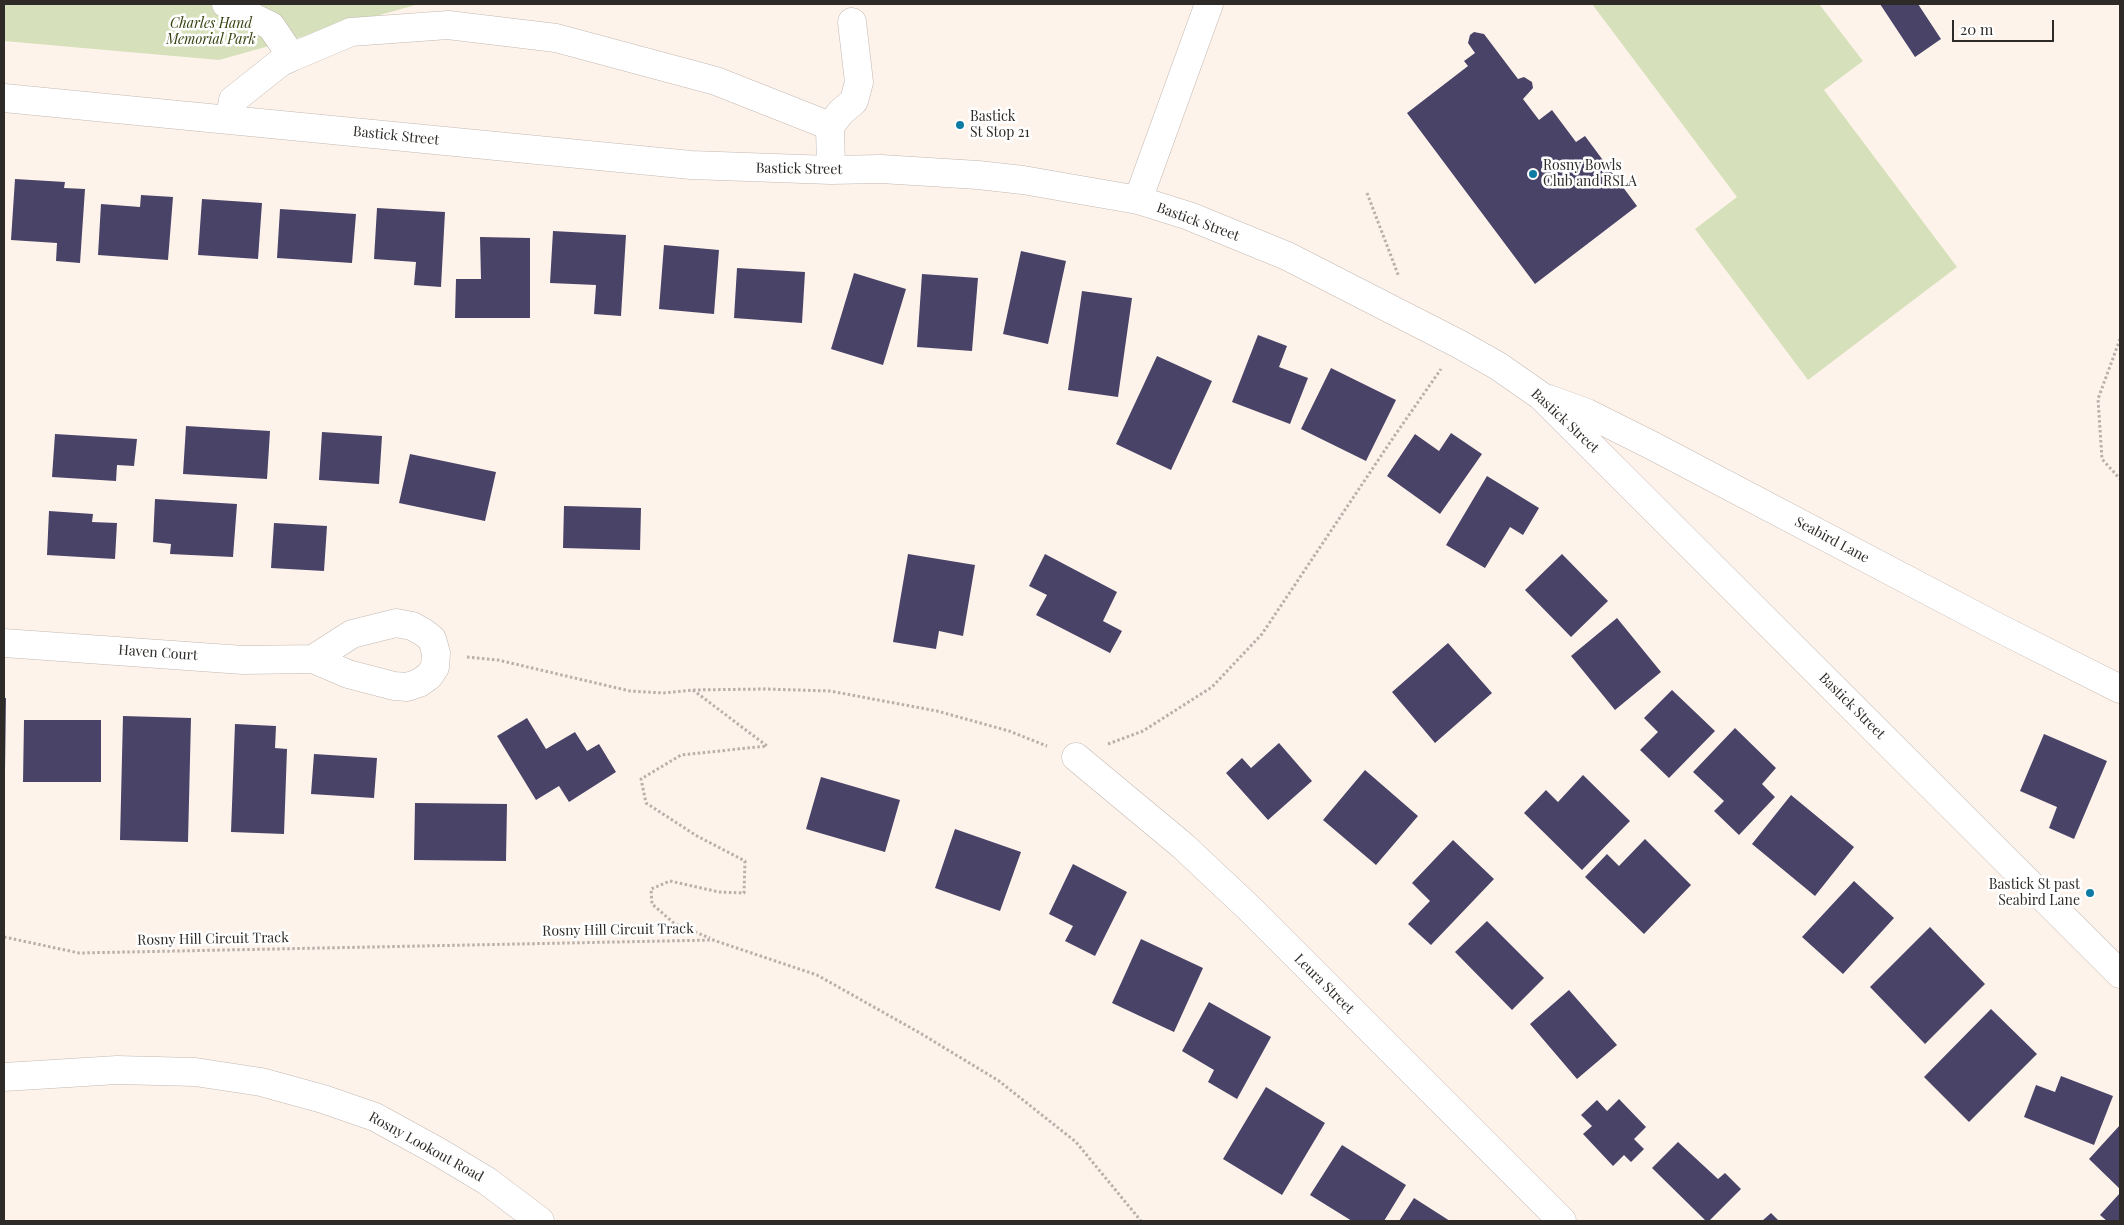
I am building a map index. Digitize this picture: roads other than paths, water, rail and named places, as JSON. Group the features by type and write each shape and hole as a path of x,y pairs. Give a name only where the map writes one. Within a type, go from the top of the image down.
{"street":[{"path":"226,4 271,26 292,57"},
{"path":"1138,200 1209,4"},
{"path":"831,170 830,126 840,112 854,101 859,82 852,22"},
{"path":"230,119 233,100 281,62 292,57 351,32 448,25 556,38 716,81 830,126"},
{"name":"Bastick Street","path":"4,98 682,164 831,170 881,169 978,175 1080,189 1138,200 1188,216 1287,256 1459,344 1498,366 1541,396 2120,974"},
{"name":"Seabird Lane","path":"1541,396 1587,413 1653,446 1997,627 2120,689"},
{"name":"Haven Court","path":"4,643 243,660 313,659 348,674 394,686 407,687 419,683 429,676 435,667 436,653 432,639 423,632 412,626 396,623 352,634 313,659"},
{"name":"Leura Street","path":"1076,757 1183,846 1250,909 1562,1221"},
{"name":"Rosny Lookout Road","path":"4,1077 117,1070 195,1072 261,1082 375,1117 487,1181 540,1221"}],"place":[{"name":"Bastick St Stop 21","path":"960,125"},
{"name":"Rosny Bowls Club and RSLA","path":"1533,174"},
{"name":"Bastick St past Seabird Lane","path":"2090,893"}],"park label":[{"name":"Charles Hand Memorial Park","path":"211,32"}]}
